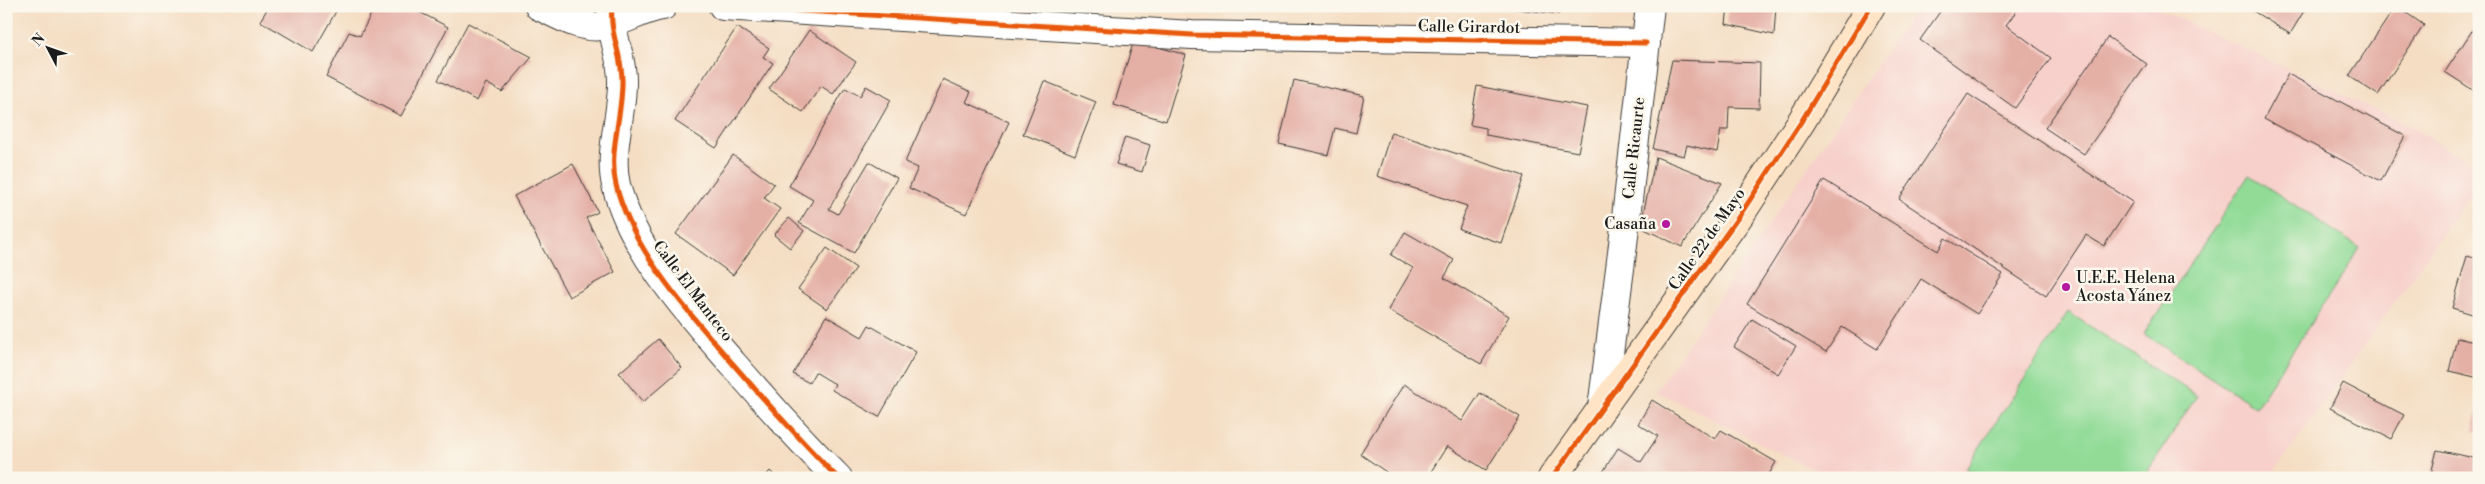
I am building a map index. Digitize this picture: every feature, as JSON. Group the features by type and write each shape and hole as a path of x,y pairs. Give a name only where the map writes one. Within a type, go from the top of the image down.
{"street":[{"path":"539,6 587,26 600,26 611,15 639,12 663,6"},
{"name":"Calle Girardot","path":"723,6 1017,15 1192,35 1646,43"},
{"name":"Calle Ricaurte","path":"1602,408 1650,6"},
{"name":"Calle 22 de Mayo","path":"1552,478 1742,212 1801,122 1871,6"},
{"name":"Calle El Manteco","path":"611,15 620,58 622,79 622,101 615,150 616,184 625,212 645,252 701,326 767,403 838,478"}],"shaded area":[{"name":"U.E.E. Helena Acosta Yánez","path":"1917,6 2152,6 2415,128 2479,169 2479,183 2270,478 1830,478 1656,391"}],"green space":[{"path":"2249,175 2360,248 2256,407 2144,334"},
{"path":"2068,312 2197,396 2143,478 1981,478 1966,468"}],"building":[{"path":"269,6 339,6 313,52 260,21"},
{"path":"375,6 408,6 448,27 401,116 326,77 349,32 360,36"},
{"path":"1171,6 1210,6 1209,10"},
{"path":"1492,6 1560,6 1559,14"},
{"path":"1728,6 1776,6 1774,35 1726,24"},
{"path":"1944,6 2020,6 2006,25 2051,58 2015,108 1920,40"},
{"path":"2245,6 2307,6 2290,34"},
{"path":"2396,6 2424,25 2378,95 2349,76"},
{"path":"2479,20 2479,94 2445,72"},
{"path":"468,23 532,57 502,92 486,83 477,101 438,80"},
{"path":"737,27 769,48 763,57 773,63 716,148 675,121"},
{"path":"809,30 856,62 833,94 821,86 803,112 769,89"},
{"path":"2108,37 2147,64 2084,154 2045,128"},
{"path":"1134,40 1186,55 1166,121 1114,105"},
{"path":"1672,60 1760,63 1759,108 1729,107 1728,130 1721,130 1717,152 1687,145 1684,156 1653,149"},
{"path":"2288,74 2405,136 2381,181 2264,119"},
{"path":"943,79 971,92 966,102 1009,122 966,214 909,188 918,168 905,162"},
{"path":"1294,80 1364,96 1356,133 1335,128 1328,155 1279,144"},
{"path":"1044,81 1096,102 1075,155 1023,134"},
{"path":"866,86 891,100 829,209 838,214 869,162 897,178 854,253 799,223 813,200 789,186 845,88 860,96"},
{"path":"1477,86 1587,107 1578,152 1486,135 1486,128 1470,125"},
{"path":"1968,94 2133,202 2104,246 2086,235 2046,296 1899,199"},
{"path":"1391,132 1524,176 1501,243 1459,229 1467,206 1377,176"},
{"path":"1125,137 1150,145 1142,172 1116,164"},
{"path":"733,155 774,184 764,198 780,209 733,275 676,234"},
{"path":"1656,157 1722,183 1682,247 1640,227"},
{"path":"573,164 598,212 586,218 615,272 569,297 514,196"},
{"path":"1824,180 1938,251 1945,238 2003,274 1977,314 1921,279 1877,349 1842,327 1826,352 1747,304"},
{"path":"789,218 804,231 790,248 774,235"},
{"path":"1405,232 1454,260 1444,278 1509,316 1481,364 1388,310 1413,268 1391,255"},
{"path":"827,248 856,268 827,309 798,289"},
{"path":"2467,256 2479,259 2479,316 2452,308"},
{"path":"826,316 862,337 869,325 916,352 879,417 832,390 835,384 815,372 809,383 793,374"},
{"path":"1752,319 1796,346 1778,374 1734,347"},
{"path":"2457,338 2479,343 2479,378 2449,371"},
{"path":"658,339 682,368 643,402 619,373"},
{"path":"2343,383 2404,415 2391,439 2330,408"},
{"path":"1404,384 1462,421 1480,393 1520,417 1486,470 1447,446 1427,478 1395,478 1360,454"},
{"path":"1652,400 1715,439 1721,430 1776,462 1767,478 1599,478 1618,448 1641,462 1658,436 1638,424"},
{"path":"2479,408 2479,432 2473,431"},
{"path":"2437,450 2479,459 2479,478 2430,478"},
{"path":"770,471 777,478 764,478"}],"cycle path":[{"path":"612,6 612,26 622,80 614,172 624,210 635,234 649,258 681,303 771,407 838,478"},
{"path":"723,6 1192,35 1646,43"},
{"path":"1552,478 1742,212 1801,122 1871,6"}],"place":[{"name":"Casaña","path":"1666,224"},
{"name":"U.E.E. Helena Acosta Yánez","path":"2066,287"}]}
